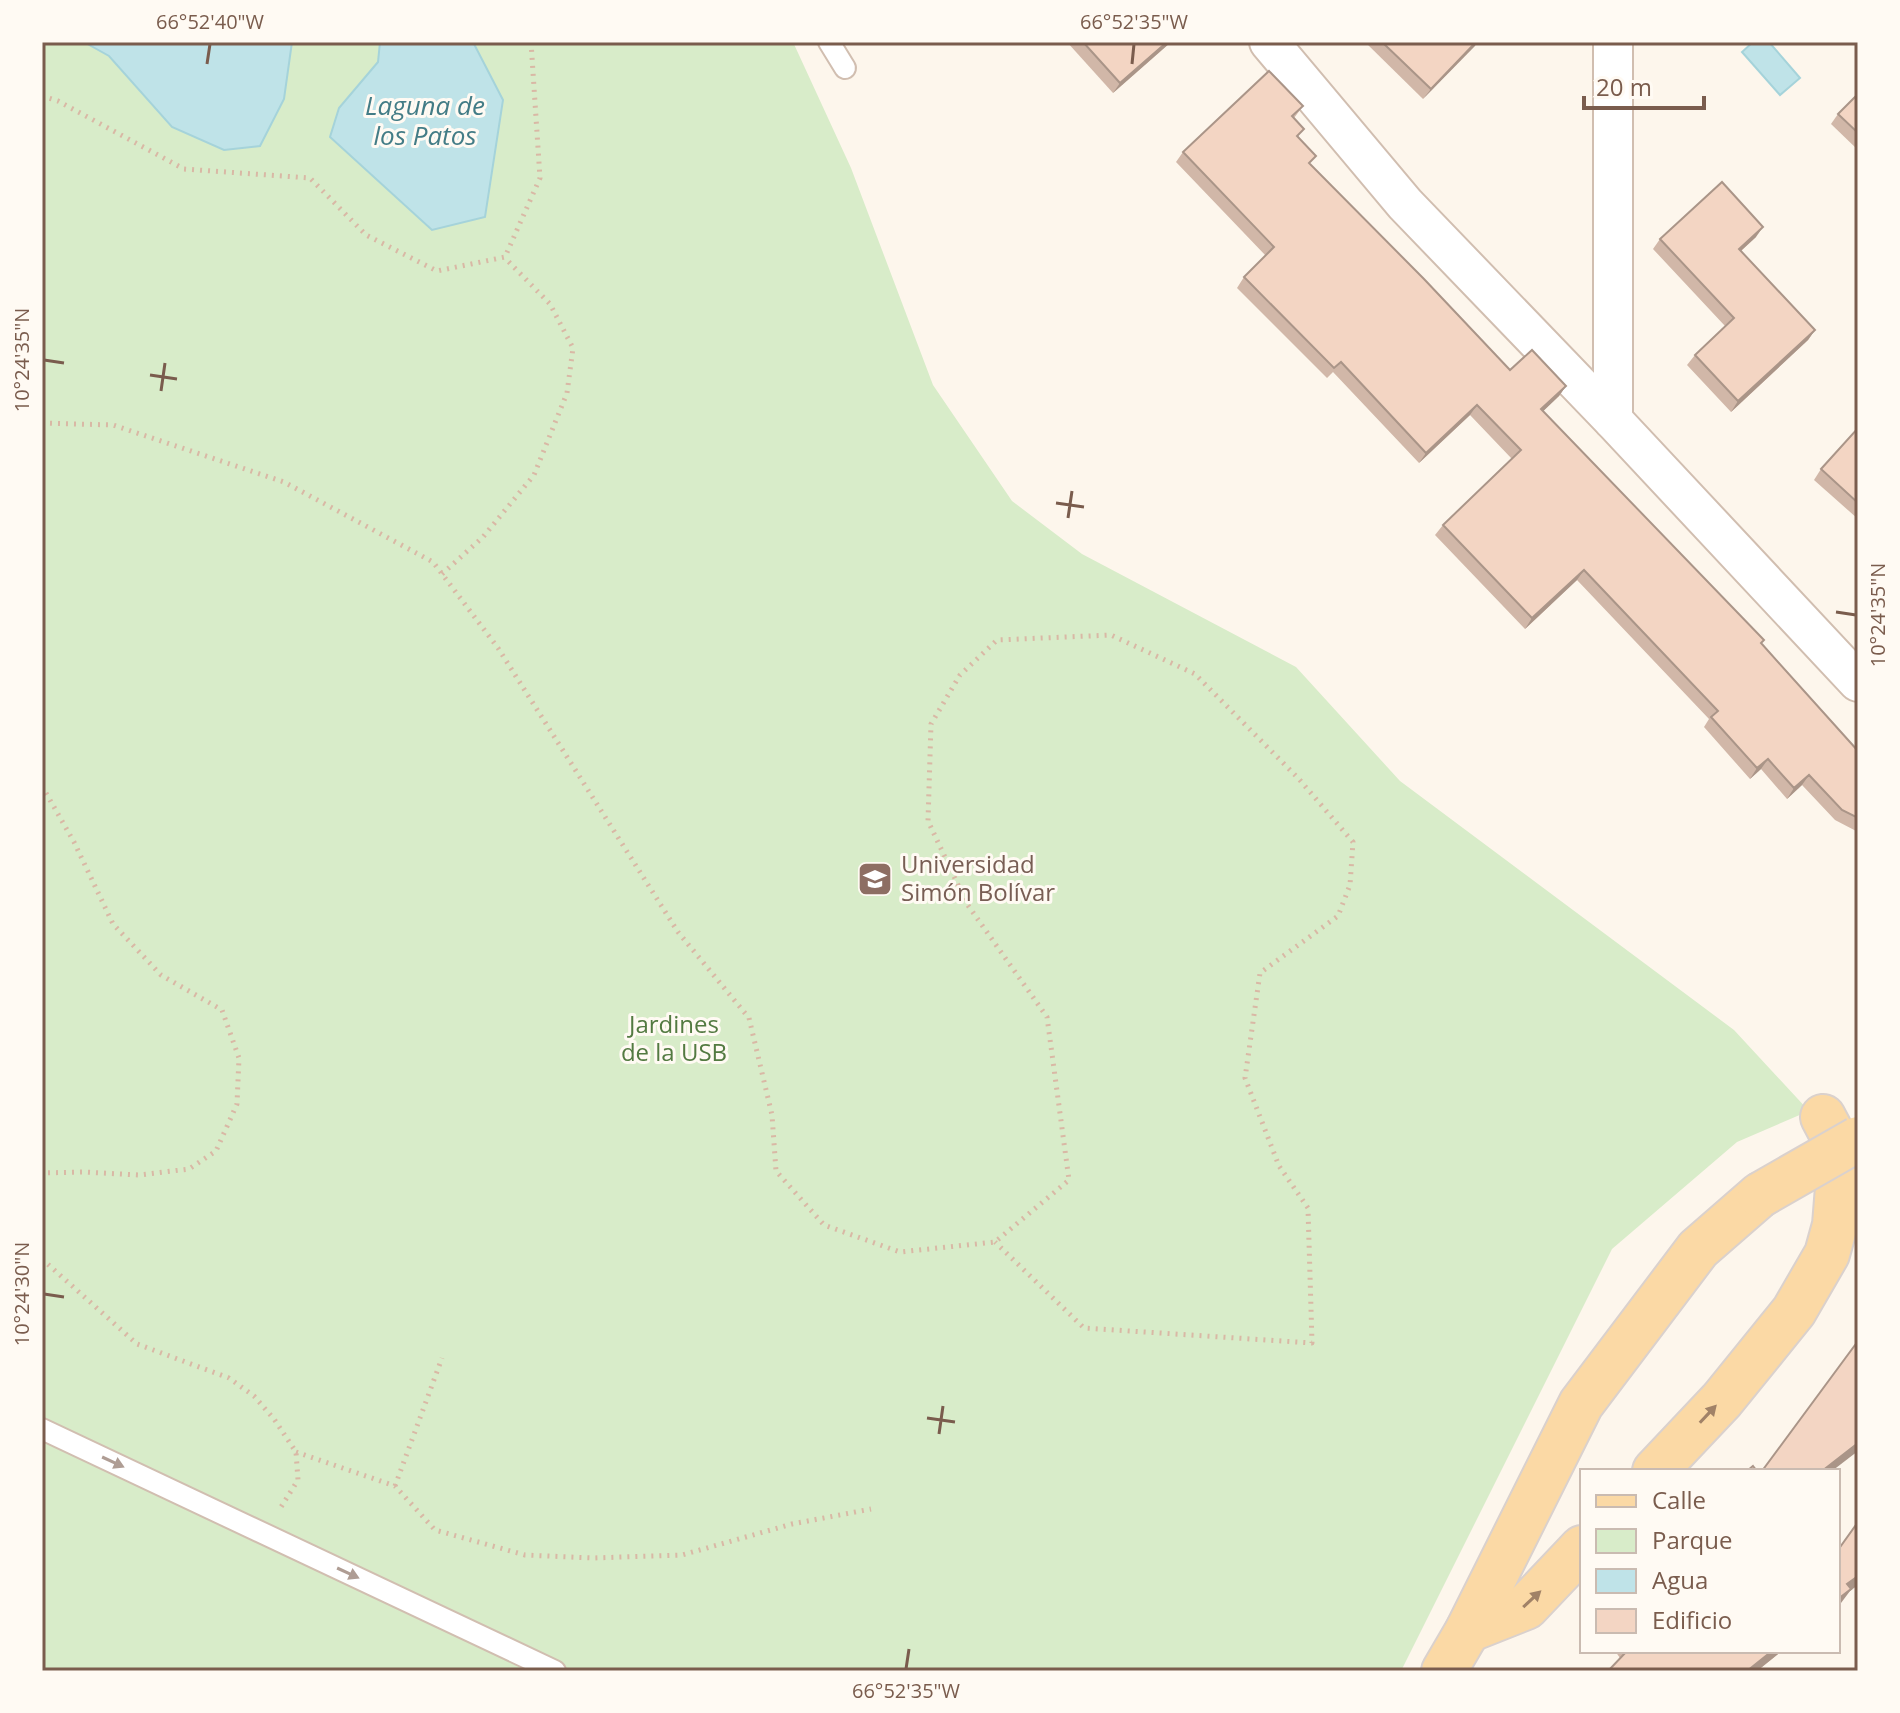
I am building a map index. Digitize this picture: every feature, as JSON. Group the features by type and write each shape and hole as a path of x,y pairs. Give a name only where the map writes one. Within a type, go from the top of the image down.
{"main road":[{"path":"1444,1671 1468,1630 1581,1404 1698,1249 1840,1128"},
{"path":"1657,1469 1722,1400 1794,1311 1827,1254 1835,1225 1840,1162 1832,1134 1840,1128"},
{"path":"1468,1630 1526,1607 1580,1550"}],"street":[{"path":"1269,42 1405,204 1858,682"},
{"path":"1613,42 1613,420"}],"lane":[{"path":"829,42 845,68"},
{"path":"42,1429 555,1671"}],"path":[{"path":"505,257 540,178 531,42"},
{"path":"42,96 58,101 184,169 310,178 366,235 437,271 505,257"},
{"path":"442,574 483,537 534,475 567,393 573,348 550,304 505,257"},
{"path":"42,423 113,425 284,482 433,562 498,648 678,932 749,1018 772,1115 776,1171 824,1225 900,1252 995,1242 1069,1180 1047,1017 967,904 928,821 931,724 960,675 997,640 1111,635 1195,674 1298,778 1353,842 1350,885 1338,916 1260,973 1245,1078 1279,1166 1308,1208 1312,1343 1084,1328 995,1242"},
{"path":"42,786 74,842 113,924 161,975 222,1010 239,1058 237,1104 216,1151 189,1169 139,1175 42,1173"},
{"path":"42,1259 137,1344 229,1378 254,1396 274,1419 296,1452 298,1480 264,1534"},
{"path":"395,1486 442,1358"},
{"path":"296,1452 395,1486 435,1530 525,1555 593,1558 682,1555 792,1524 871,1509"}],"green space":[{"name":"Jardines de la USB","path":"42,42 793,42 851,168 933,385 1012,501 1082,554 1296,667 1400,781 1734,1030 1809,1111 1737,1142 1612,1249 1401,1671 42,1671"}],"water":[{"path":"84,42 292,42 284,99 260,146 224,150 172,127 109,56"},
{"name":"Laguna de los Patos","path":"380,42 473,42 503,100 485,217 432,230 330,137 339,108 378,62"},
{"path":"1753,42 1769,42 1800,78 1780,95 1742,52"}],"building":[{"path":"1083,42 1167,42 1120,83"},
{"path":"1382,42 1476,42 1431,89"},
{"path":"1269,71 1303,106 1292,116 1304,129 1297,136 1316,156 1309,163 1510,370 1532,350 1566,386 1541,409 1764,640 1761,643 1858,751 1858,818 1842,810 1809,775 1794,788 1768,759 1757,768 1711,717 1718,711 1584,570 1532,618 1443,525 1521,450 1477,405 1426,453 1341,362 1334,368 1244,277 1274,247 1183,152"},
{"path":"1858,94 1858,133 1838,114"},
{"path":"1722,182 1763,227 1739,249 1815,330 1738,401 1695,355 1734,318 1660,239"},
{"path":"1858,428 1858,503 1821,469"},
{"path":"1858,1341 1858,1443 1825,1469 1763,1469"},
{"path":"1858,1522 1858,1576 1847,1584 1851,1589 1840,1597 1840,1547"},
{"path":"1625,1653 1770,1653 1747,1671 1608,1671"}],"place":[{"name":"Universidad Simón Bolívar","path":"875,879"}]}
